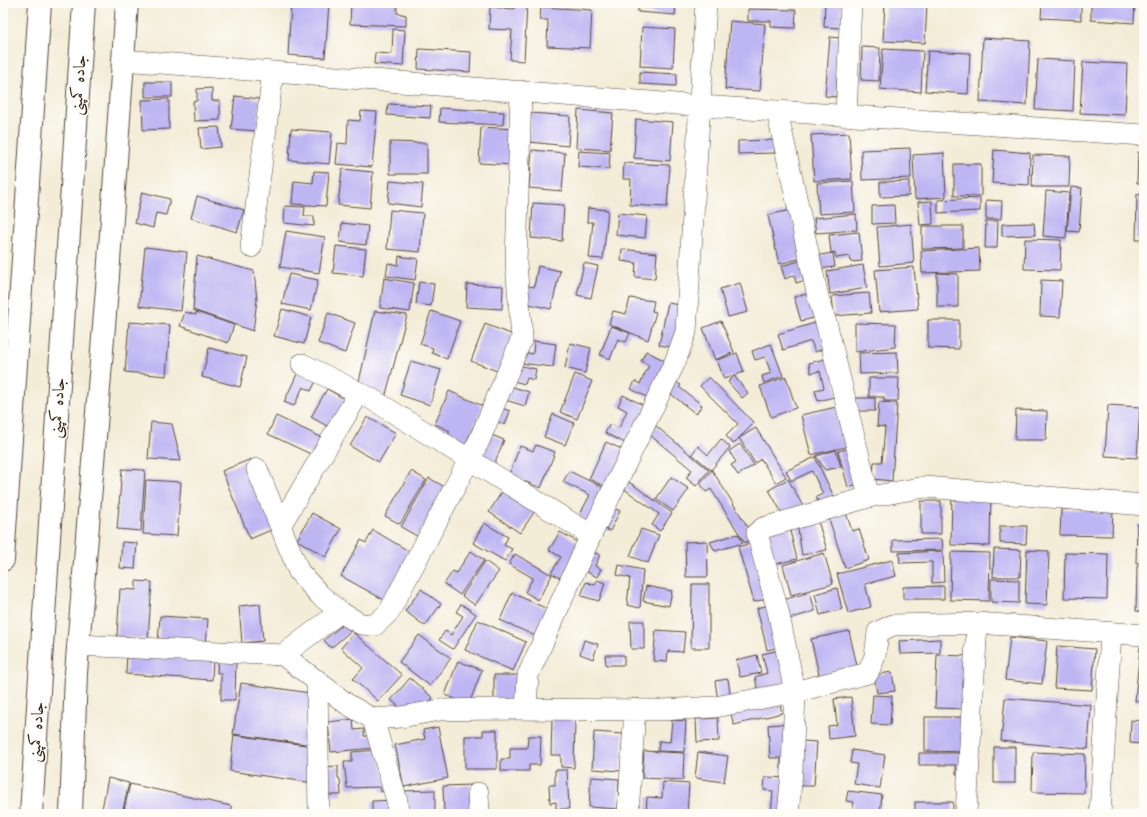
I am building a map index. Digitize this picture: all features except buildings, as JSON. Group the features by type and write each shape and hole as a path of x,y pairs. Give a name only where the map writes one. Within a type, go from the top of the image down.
{"main road":[{"path":"3,560 40,3"},
{"name":"جاده کمپنی","path":"31,814 84,3"},
{"path":"71,814 76,673 108,276 126,3"}],"street":[{"path":"526,709 528,675 591,536 675,362 686,332 706,3"},
{"path":"846,115 851,3"},
{"path":"123,60 700,106 1144,135"},
{"path":"250,247 273,72"},
{"path":"257,469 299,572 319,594 340,612 361,624 375,625 388,612 478,441 522,338 516,263 521,91"},
{"path":"777,111 818,297 828,326 869,497"},
{"path":"302,364 360,393 591,536"},
{"path":"280,526 360,393"},
{"path":"788,814 792,771 795,692 778,611 757,533 763,528 869,497 925,487 1144,505"},
{"path":"283,655 340,612"},
{"path":"78,645 283,655 347,704 373,719 401,718 440,710 662,710 715,707 795,692 868,673 875,656 878,632 893,625 977,623 1144,635"},
{"path":"966,814 977,623"},
{"path":"1100,814 1111,633"},
{"path":"317,680 319,814"},
{"path":"628,814 635,709"},
{"path":"373,719 397,800 398,814"},
{"path":"478,793 478,814"}]}
